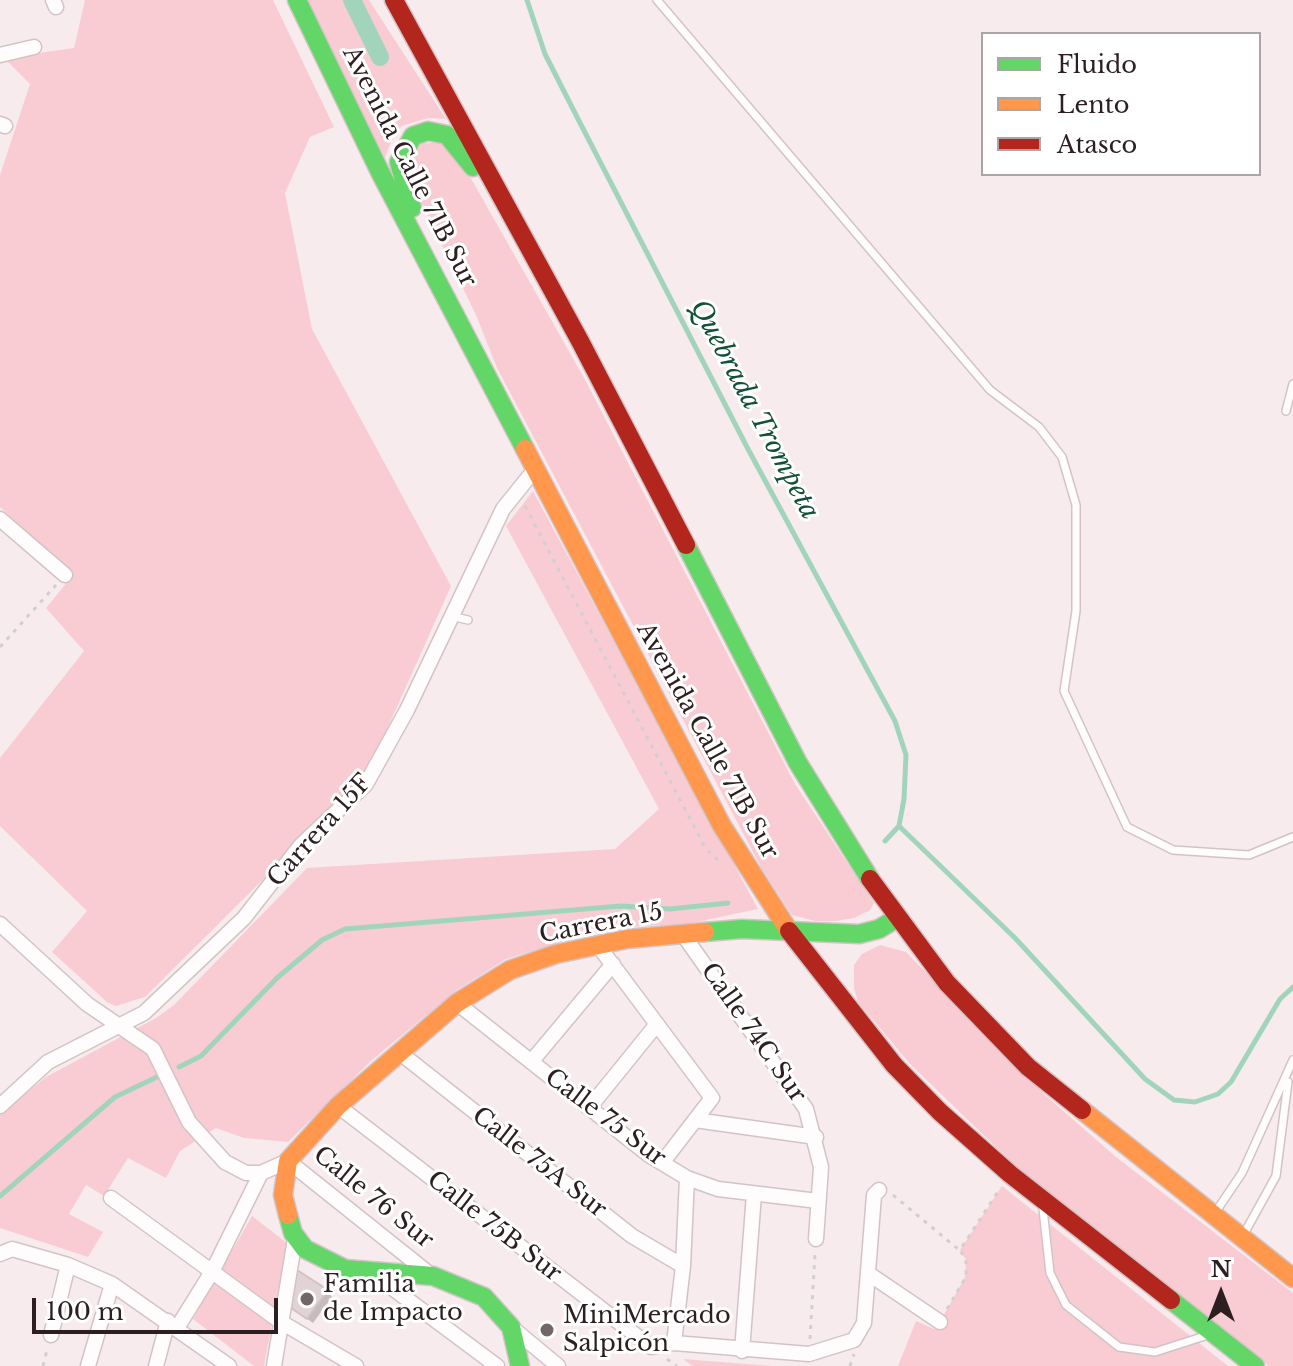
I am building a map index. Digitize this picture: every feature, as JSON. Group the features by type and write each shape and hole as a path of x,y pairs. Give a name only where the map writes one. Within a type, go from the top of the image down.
{"main road":[{"name":"Avenida Calle 71B Sur","path":"297,0 365,144 722,826 789,931 916,1088 1010,1174 1255,1366"},
{"path":"394,0 531,251 798,763 831,820 897,918 947,983 1028,1067 1293,1278"},
{"path":"439,281 400,171 403,149 421,132 436,132 456,143 531,251"},
{"name":"Carrera 15","path":"288,1161 338,1106 399,1052 457,1003 510,970 597,944 682,933 789,931 859,934 879,929 897,918"},
{"path":"288,1161 283,1195 295,1239 315,1257 329,1264 372,1273 433,1276"},
{"name":"Calle 76 Sur","path":"433,1276 484,1297 511,1327"},
{"path":"511,1327 520,1366"}],"street":[{"path":"0,55 34,47"},
{"name":"Carrera 15F","path":"0,1106 48,1062 144,1013 244,918 301,845 366,784 407,710 480,552 516,488 536,468"},
{"path":"0,519 65,575"},
{"path":"0,924 87,1004 119,1028 140,1037 153,1049 198,1135 225,1162 246,1173 261,1173 213,1270 172,1324 156,1366"},
{"name":"Calle 74C Sur","path":"682,933 799,1095 816,1137 821,1167 816,1239"},
{"path":"597,944 712,1098 662,1163"},
{"path":"531,1062 613,964"},
{"name":"Calle 75 Sur","path":"457,1003 589,1108 687,1178 718,1189 818,1201"},
{"path":"589,1108 657,1024"},
{"name":"Calle 75A Sur","path":"399,1052 632,1236 683,1266"},
{"name":"Calle 75B Sur","path":"338,1106 651,1347 674,1343"},
{"path":"695,1120 816,1137"},
{"name":"Calle 76 Sur","path":"261,1173 288,1161 433,1276"},
{"path":"687,1178 683,1266 674,1343 742,1351 809,1354 854,1340 864,1323 874,1195 879,1190"},
{"path":"742,1351 754,1194"},
{"path":"111,1198 281,1322 356,1366"},
{"path":"274,1366 295,1239"},
{"path":"0,1254 12,1249 68,1265 112,1284 229,1366"},
{"path":"51,1335 68,1265"},
{"path":"372,1273 497,1366"},
{"path":"869,1274 940,1322"},
{"path":"88,1366 112,1284"},
{"name":"Calle 76 Sur","path":"511,1327 558,1366"}],"lane":[{"path":"657,0 990,390 1039,427 1062,457 1076,505 1076,611 1064,691 1127,827 1173,850 1249,855 1293,837"},
{"path":"1286,411 1293,384"},
{"path":"451,616 468,620"},
{"path":"1213,1215 1242,1173 1293,1060"},
{"path":"1241,1237 1276,1176 1289,1073"},
{"path":"1042,1199 1050,1273 1066,1305 1119,1347 1155,1352 1214,1334"}],"path":[{"path":"516,488 706,849 728,870"},
{"path":"0,647 65,575"},
{"path":"960,1250 1010,1174"},
{"path":"879,1190 888,1190 960,1250 966,1260 966,1277 940,1322"},
{"path":"809,1354 816,1239"}],"shaded area":[{"path":"85,0 273,0 334,127 310,137 285,193 312,329 451,586 372,763 346,797 145,997 116,1006 107,1002 52,952 87,911 0,826 0,758 84,651 46,608 73,575 0,507 0,175 30,84 4,58 74,48"},
{"path":"306,0 369,0 446,119 428,118 402,126 394,133 385,158"},
{"path":"440,142 460,159 583,376 795,784 874,903 870,910 854,918 836,921 815,921 792,915 762,869 497,368 476,315 411,181 411,152 418,144"},
{"path":"533,491 758,909 687,924 607,928 506,959 457,990 372,1060 288,1142 244,1138 216,1128 180,1151 166,1178 128,1158 104,1196 86,1185 69,1214 103,1232 88,1257 0,1228 0,1115 46,1077 156,1018 174,1005 307,868 615,849 659,809 506,526"},
{"path":"880,945 906,952 1045,1095 1116,1157 1293,1293 1293,1366 1269,1366 1027,1177 910,1064 858,1002 854,988 854,965 862,954"},
{"path":"1002,1186 1228,1366 898,1366 916,1321 934,1329 940,1322 965,1277 966,1260 960,1250"},
{"path":"252,1216 287,1243 264,1366 254,1366 193,1319"},
{"path":"683,1359 772,1366 693,1366"}],"building":[{"name":"Familia de Impacto","path":"297,1270 328,1290 307,1319 291,1308"}],"waterway":[{"path":"352,0 380,57"},
{"name":"Quebrada Trompeta","path":"527,0 545,54 576,115 748,449 895,721 906,755 904,799 899,826 885,841"},
{"path":"899,826 1015,938 1145,1079 1174,1100 1195,1102 1218,1094 1231,1082 1280,999 1293,987"},
{"name":"Quebrada Trompeta","path":"179,1067 201,1056 277,978 322,940 345,929 621,906 670,909 728,903"},
{"name":"Quebrada Trompeta","path":"0,1196 115,1097 159,1076"}],"traffic: fast":[{"path":"297,0 381,174 525,449"},
{"path":"412,208 399,162 413,136 428,131 447,135 473,167"},
{"path":"686,545 798,763 870,879"},
{"path":"705,932 742,929 859,934 879,929 897,918"},
{"path":"288,1215 293,1233 305,1249 345,1269 433,1276 484,1297 511,1327 520,1366"},
{"path":"1171,1300 1255,1366"}],"traffic: slow":[{"path":"525,449 722,826 789,931"},
{"path":"288,1215 283,1195 288,1161 338,1106 457,1003 510,970 556,954 627,939 705,932"},
{"path":"1082,1110 1293,1278"}],"traffic: jam":[{"path":"394,0 580,341 686,545"},
{"path":"870,879 947,983 1028,1067 1082,1110"},
{"path":"789,931 894,1065 940,1112 1010,1174 1171,1300"}],"place":[{"name":"Familia de Impacto","path":"307,1299"},
{"name":"MiniMercado Salpicón","path":"547,1330"}]}
